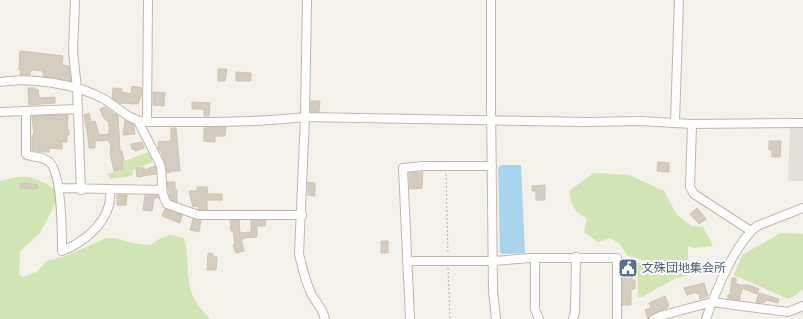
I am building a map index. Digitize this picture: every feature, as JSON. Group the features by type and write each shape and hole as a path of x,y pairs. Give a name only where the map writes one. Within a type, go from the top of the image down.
{"street":[{"path":"75,0 74,52 81,190"},
{"path":"148,0 142,122 162,169 162,190 167,204 198,215 302,215"},
{"path":"307,0 302,215 299,254 304,276 310,292 323,310 325,319"},
{"path":"491,0 491,120 494,261 493,291 496,319"},
{"path":"676,122 678,0"},
{"path":"0,82 39,81 62,84 77,88 105,100 124,114 142,122 242,121 305,117 676,122 692,124 803,123"},
{"path":"0,112 78,109"},
{"path":"26,111 26,154 45,159 51,163 60,188 62,251 76,246 92,232 103,218 108,206 111,189"},
{"path":"692,124 690,187 694,194 750,231"},
{"path":"410,319 403,168 492,166"},
{"path":"60,188 81,190 162,190"},
{"path":"706,319 727,269 740,245 750,231 757,226 803,208"},
{"path":"407,261 494,261 535,258 617,258 617,319"},
{"path":"535,258 535,309 539,319"},
{"path":"573,319 575,312 576,258"},
{"path":"654,319 712,302 788,315 803,306"}],"path":[{"path":"445,166 450,319"}],"shaded area":[{"path":"790,126 803,127 803,181 788,181"}],"green space":[{"path":"152,151 152,162 133,170 132,176 110,179 107,174 120,170 124,161"},
{"path":"594,173 629,175 664,191 677,215 691,226 703,227 713,246 694,248 688,246 688,265 656,265 627,255 620,244 610,238 598,242 584,232 587,219 578,213 574,208 569,191"},
{"path":"16,177 30,177 43,182 54,189 56,193 56,202 40,233 20,251 19,274 23,277 37,272 46,262 50,260 66,256 106,238 115,238 132,243 150,245 161,238 170,235 184,238 187,252 190,288 194,298 210,319 0,319 0,181"},
{"path":"781,233 803,234 803,289 788,299 734,275 742,255"},
{"path":"637,262 649,267 688,270 689,275 674,279 642,297 638,297"}],"water":[{"path":"501,165 521,165 525,253 502,254 500,252 498,168"}],"building":[{"path":"20,51 63,56 62,65 69,66 71,81 43,76 43,71 31,70 30,75 20,75"},
{"path":"218,69 227,69 225,81 218,81"},
{"path":"236,72 251,73 251,81 236,81"},
{"path":"132,86 142,88 142,95 138,104 119,103 112,98 113,88 122,89 122,92 131,94"},
{"path":"28,88 35,88 35,90 38,89 39,98 55,97 55,103 29,105"},
{"path":"153,92 165,93 164,106 153,105"},
{"path":"311,101 320,101 319,112 311,112"},
{"path":"192,102 210,103 209,116 204,116 204,109 192,109"},
{"path":"105,107 118,116 120,151 122,151 124,161 122,161 123,169 114,171 110,153 111,143 109,143 109,140 95,141 95,148 89,148 84,115 89,113 91,122 95,121 99,135 109,134 109,123 103,117 100,109"},
{"path":"68,115 67,130 69,130 69,135 67,135 67,142 62,142 62,149 49,148 49,152 32,150 32,135 34,135 32,116"},
{"path":"125,120 134,125 135,134 123,135"},
{"path":"226,127 225,136 215,136 215,142 204,141 204,128"},
{"path":"171,128 176,128 180,171 171,171 167,173 161,151 159,150 158,142 171,141"},
{"path":"769,141 781,141 780,157 772,157 772,150 769,150"},
{"path":"142,142 144,148 135,151 132,149 131,144"},
{"path":"658,162 669,163 669,172 657,171"},
{"path":"155,166 156,174 137,177 136,168 144,168 145,170"},
{"path":"423,172 422,188 410,189 409,173"},
{"path":"167,182 175,182 177,202 171,200"},
{"path":"308,182 315,183 315,196 308,195"},
{"path":"21,183 38,185 37,189 20,188"},
{"path":"545,185 545,200 536,200 536,191 532,191 532,186"},
{"path":"197,187 207,187 208,194 222,194 222,200 207,200 207,210 199,210 198,206 193,207 189,191 197,191"},
{"path":"117,195 127,195 126,205 117,205"},
{"path":"145,195 158,195 158,198 154,198 152,211 143,210"},
{"path":"697,208 706,219 699,224 690,214"},
{"path":"165,209 182,215 180,223 162,216"},
{"path":"193,219 201,220 199,232 190,230"},
{"path":"230,220 239,220 240,233 251,232 251,220 266,220 265,226 257,226 257,237 241,239 244,251 236,253 233,245 235,245"},
{"path":"381,241 388,241 388,253 381,253"},
{"path":"208,253 213,254 213,257 217,257 216,270 207,270"},
{"path":"622,265 635,265 635,271 632,271 632,280 635,280 635,289 631,289 631,305 622,305"},
{"path":"732,278 736,278 736,284 749,285 759,289 757,294 742,288 740,300 728,299 728,295 730,295"},
{"path":"704,283 708,296 700,299 699,293 697,294 697,292 687,295 684,288"},
{"path":"759,293 779,299 778,303 766,300 764,303 756,302"},
{"path":"665,296 669,306 652,314 648,319 645,310 651,308 649,303"}],"place":[{"name":"文殊団地集会所","path":"628,268"}]}
